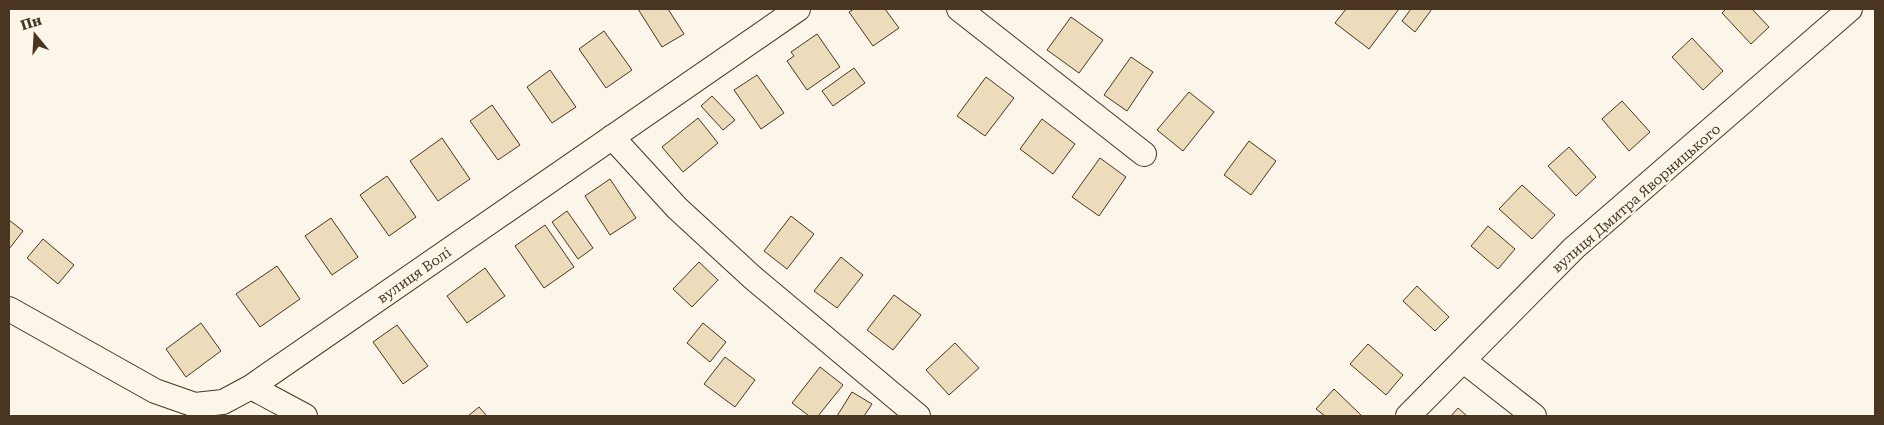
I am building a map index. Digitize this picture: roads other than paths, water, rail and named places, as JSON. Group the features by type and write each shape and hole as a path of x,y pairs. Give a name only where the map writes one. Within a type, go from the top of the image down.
{"street":[{"name":"вулиця Волі","path":"9,309 155,391 195,405 223,402 251,387 798,9"},
{"path":"959,9 1144,154"},
{"name":"вулиця Дмитра Яворницького","path":"1408,416 1574,248 1850,9"},
{"path":"612,137 677,208 738,265 918,416"},
{"path":"1464,360 1534,416"},
{"path":"251,387 305,416"}]}
